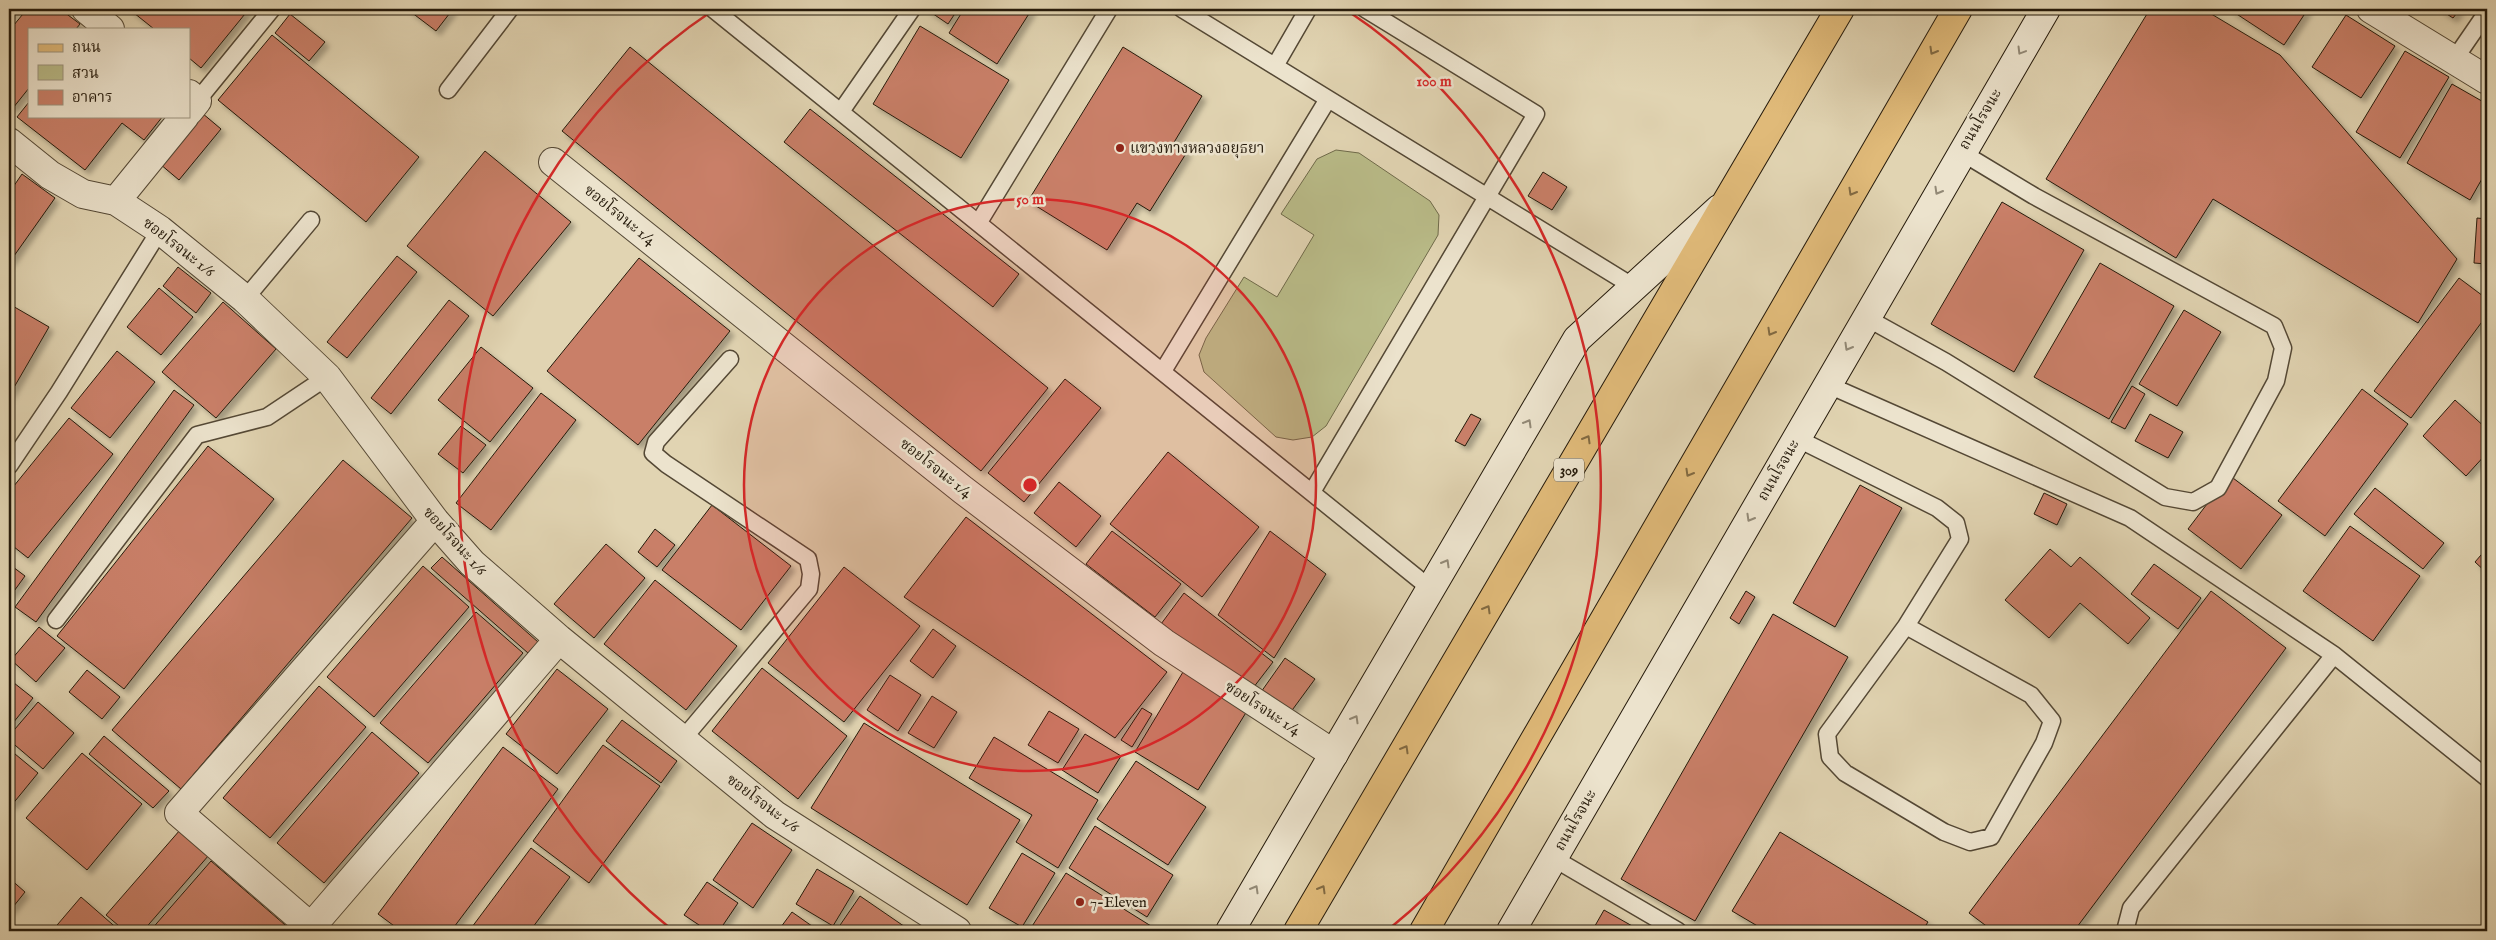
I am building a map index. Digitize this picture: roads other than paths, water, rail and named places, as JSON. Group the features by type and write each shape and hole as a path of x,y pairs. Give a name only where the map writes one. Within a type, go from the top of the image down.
{"main road":[{"name":"309","path":"1298,931 1840,9"},
{"path":"1424,931 1958,9"}],"street":[{"path":"86,9 109,28"},
{"name":"ถนนโรจนะ","path":"1511,931 1826,384 2046,9"},
{"path":"2371,9 2487,80"},
{"path":"116,201 181,118"},
{"name":"ซอยโรจนะ 1/6","path":"9,142 50,175 83,194 116,201 160,230 245,299 327,377 435,522 472,564 559,639 775,815 945,928"},
{"name":"ซอยโรจนะ 1/4","path":"553,162 963,490 1164,643 1334,754"},
{"path":"1230,931 1577,339 1728,200"},
{"path":"435,522 179,813 311,927 559,639"}],"lane":[{"path":"190,106 272,9"},
{"path":"448,90 510,9"},
{"path":"713,9 842,110 1431,589"},
{"path":"842,110 912,9"},
{"path":"980,222 1109,9"},
{"path":"1182,9 1634,287"},
{"path":"1275,66 1308,9"},
{"path":"1312,492 1488,198 1536,114 1365,9"},
{"path":"2454,60 2487,12"},
{"path":"1164,372 1328,99"},
{"path":"1866,317 1946,362 2165,497 2193,502 2218,488 2276,381 2283,348 2274,326 2034,196 1961,152"},
{"path":"245,299 311,220"},
{"path":"9,466 59,392 160,230"},
{"path":"682,740 809,589 811,574 808,559 666,464 653,452 656,442 730,359"},
{"path":"56,620 198,435 267,417 327,377"},
{"path":"1826,384 2130,518 2334,655 2487,778"},
{"path":"1796,438 1937,508 1956,523 1960,540 1906,626 1827,734 1830,757 1845,773 1944,832 1970,842 1991,837 2044,743 2052,721 2031,695 1906,626"},
{"path":"2125,931 2131,908 2334,655"},
{"path":"1553,858 1678,931"}],"place":[{"name":"แขวงทางหลวงอยุธยา","path":"1120,148"},
{"name":"7-Eleven","path":"1080,902"}]}
